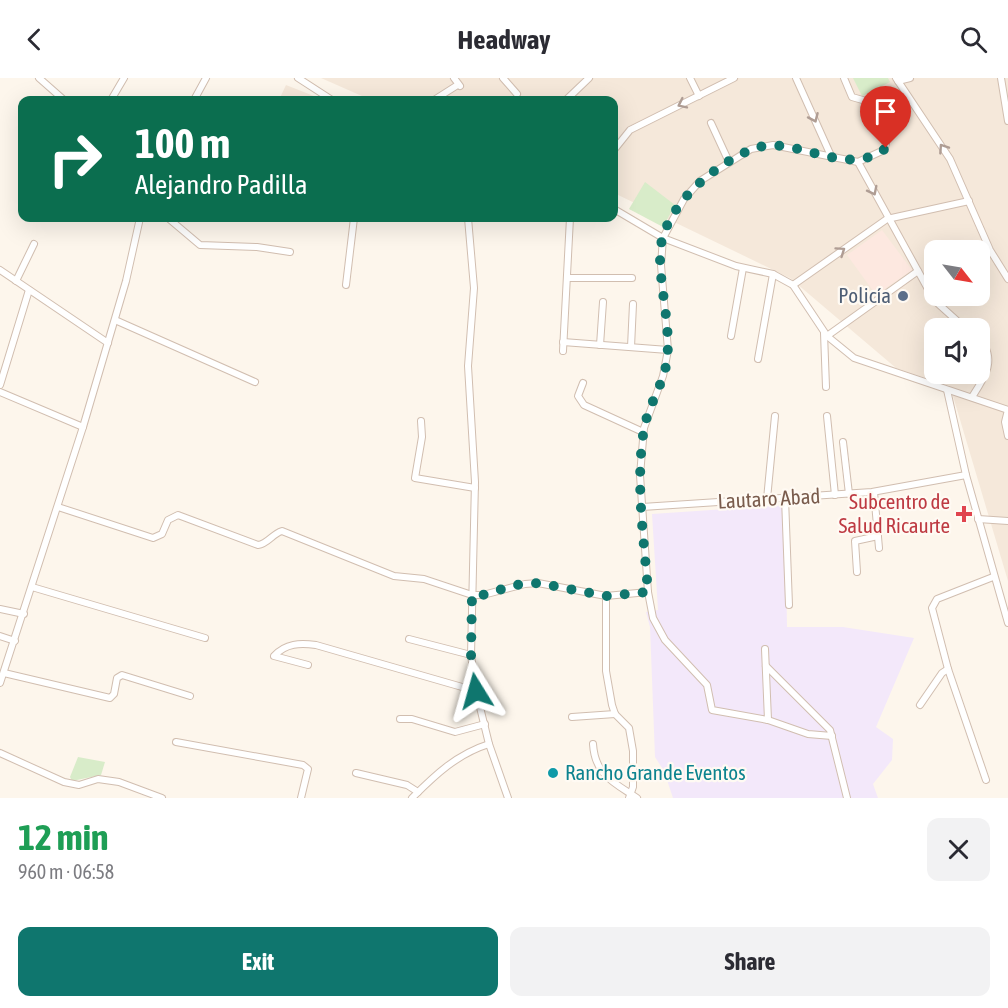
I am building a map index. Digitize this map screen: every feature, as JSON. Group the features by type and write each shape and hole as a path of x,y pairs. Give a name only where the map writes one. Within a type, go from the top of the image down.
{"street":[{"path":"39,78 59,96"},
{"path":"113,96 124,78"},
{"path":"196,96 206,78"},
{"path":"298,78 326,96"},
{"path":"503,78 517,94"},
{"path":"570,96 590,78"},
{"path":"690,78 699,96"},
{"path":"618,145 630,130 734,78"},
{"path":"796,78 832,158"},
{"path":"832,736 808,734 768,720 712,710 707,685 665,640 653,618 648,592 640,475 643,432 647,414 663,376 668,350 660,259 663,238 684,199 700,181 751,149 772,146 858,162 884,150 886,144 866,101 852,97 844,78"},
{"path":"910,78 897,80 950,159 994,258 1008,279"},
{"path":"1001,78 1008,121"},
{"path":"439,96 457,81"},
{"path":"711,123 729,162"},
{"path":"858,162 887,219 918,271 941,309 952,318"},
{"path":"793,285 887,219 969,201"},
{"path":"618,211 663,238 743,268 773,274 793,285 826,334 854,358 1008,410 1005,422 1008,436"},
{"path":"0,682 84,427 139,222"},
{"path":"173,222 200,245 257,247 290,252"},
{"path":"346,285 354,222"},
{"path":"468,222 474,288 468,366 475,488 471,655 476,691 489,744 508,798"},
{"path":"563,351 570,222"},
{"path":"16,281 33,244"},
{"path":"731,336 743,268"},
{"path":"0,270 108,343"},
{"path":"826,334 918,271"},
{"path":"758,359 773,274"},
{"path":"567,278 632,278"},
{"path":"0,385 29,290"},
{"path":"600,345 603,302"},
{"path":"631,347 633,304"},
{"path":"114,320 255,382"},
{"path":"826,334 826,387"},
{"path":"563,342 668,350"},
{"path":"583,383 578,396 584,405 643,432"},
{"path":"972,397 979,384"},
{"path":"947,390 966,475 993,577 1008,623"},
{"path":"0,392 84,427"},
{"path":"767,500 775,416"},
{"path":"826,416 835,495"},
{"path":"421,422 422,436 415,478 475,488"},
{"path":"843,442 849,494"},
{"name":"Lautaro Abad","path":"642,507 874,492 966,475"},
{"path":"874,492 879,548"},
{"path":"785,498 789,605"},
{"path":"58,507 153,538 162,534 168,520 178,515 258,545 264,544 277,532 282,531 394,576 424,579 472,595 483,595 515,585 538,583 606,596 648,592"},
{"path":"978,519 1008,521"},
{"path":"856,572 855,541 878,536"},
{"path":"986,780 948,669 932,604 937,599 993,577"},
{"path":"32,587 205,638"},
{"path":"606,596 606,671 615,714 626,724 632,743 633,797"},
{"path":"0,609 24,614"},
{"path":"0,636 15,641"},
{"path":"409,639 471,655"},
{"path":"308,665 274,656 284,647 293,644 316,645 476,691"},
{"path":"765,649 768,720"},
{"path":"766,666 828,727 847,798"},
{"path":"920,705 942,673 948,669"},
{"path":"4,672 110,698 114,694 117,678 122,675 190,696"},
{"path":"572,717 615,714"},
{"path":"400,719 412,719 455,732 485,724"},
{"path":"176,742 303,765 308,769 301,798"},
{"path":"412,798 438,771 471,751 489,744"},
{"path":"593,744 594,760 598,769 633,797"},
{"path":"0,753 64,783 79,785 98,778 119,782 162,798"},
{"path":"356,773 407,785 418,792"}],"shaded area":[{"path":"321,78 1008,78 1008,581 950,386 944,384 990,384 990,318 924,318 924,377 896,368 790,278 618,195 618,96 362,96"},
{"path":"286,85 314,96 281,96"},
{"path":"882,230 912,270 876,295 847,255"},
{"path":"785,505 787,627 843,627 914,638 876,727 893,739 892,760 873,784 878,798 673,798 664,771 655,757 650,627 646,612 658,610 652,514"}],"green space":[{"path":"853,78 888,78 890,82 862,96"},
{"path":"645,182 675,205 663,227 629,209"},
{"path":"78,757 105,762 101,775 72,781 70,777"}],"place":[{"name":"Policía","path":"903,296"},
{"name":"Subcentro de Salud Ricaurte","path":"964,514"},
{"name":"Rancho Grande Eventos","path":"553,773"}],"route":[{"path":"476,691 471,655 472,595 483,595 515,585 538,583 606,596 648,592 640,475 642,447 647,414 667,363 668,350 660,253 663,238 684,199 700,181 751,149 772,146 858,162 886,148"}]}
